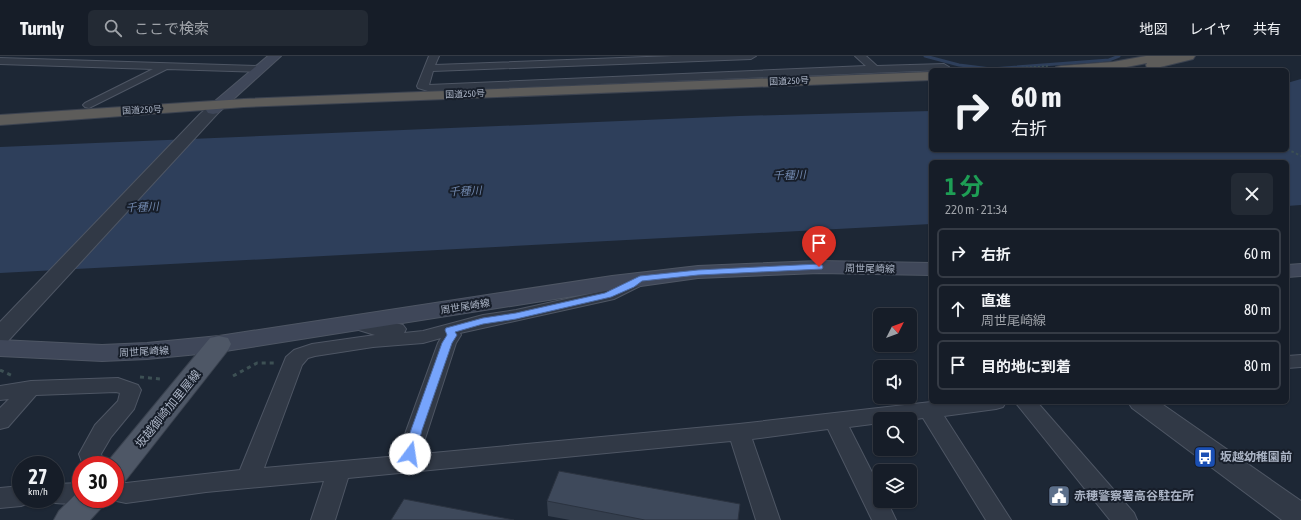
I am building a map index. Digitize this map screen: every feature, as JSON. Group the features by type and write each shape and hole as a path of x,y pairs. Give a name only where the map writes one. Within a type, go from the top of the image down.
{"highway":[{"path":"1057,68 1113,66 1166,56"},
{"path":"1133,68 1190,56"},
{"name":"国道250号","path":"213,111 344,98 929,76"},
{"name":"国道250号","path":"0,120 682,89 929,80"}],"main road":[{"path":"213,111 274,56"},
{"name":"周世尾崎線","path":"0,348 102,353 147,351 219,344 640,279 698,272 781,268 929,269"},
{"path":"1289,271 1301,270"},
{"name":"坂越御崎加里屋線","path":"124,459 219,344"},
{"path":"70,520 81,508"}],"street":[{"path":"89,105 184,56"},
{"path":"434,56 422,86 428,88 944,67 931,57"},
{"path":"429,68 514,61 751,56"},
{"path":"860,56 875,69"},
{"path":"686,57 694,77"},
{"path":"513,84 514,61"},
{"path":"0,62 260,69"},
{"path":"26,71 46,63"},
{"path":"81,74 100,71 113,65"},
{"path":"0,336 213,111"},
{"path":"248,480 294,362 301,354 312,350 423,337 483,321 516,316 608,295 640,279"},
{"path":"355,323 370,329 382,331 413,327 441,326 450,330 452,335 447,343 412,445 409,464"},
{"path":"1289,362 1301,361"},
{"path":"0,393 31,388 118,385 131,390 127,404 103,431 90,454 92,456"},
{"path":"0,421 31,388"},
{"path":"124,475 248,480 739,432 979,404"},
{"path":"1027,404 1125,520"},
{"path":"1144,404 1301,517"},
{"path":"929,410 999,520"},
{"path":"835,421 884,520"},
{"path":"739,432 768,520"},
{"path":"323,520 338,472"},
{"path":"0,498 12,497"}],"path":[{"path":"1289,150 1301,156"},
{"path":"233,376 257,363 294,362"}],"water":[{"name":"千種川","path":"1301,79 1301,205 1289,206 1289,160 929,160 929,224 0,273 0,147 739,116 929,111 929,152 1289,152 1289,82"}],"building":[{"path":"559,471 740,504 738,520 645,520 547,501"},
{"path":"404,499 514,520 391,520"}],"waterway":[{"path":"925,56 959,65 983,68"},
{"path":"1004,68 1109,60 1119,56"}],"place":[{"name":"坂越幼稚園前","path":"1205,457"},
{"name":"赤穂警察署高谷駐在所","path":"1059,496"}],"route":[{"path":"410,454 447,343 452,335 450,330 483,321 516,316 608,295 640,279 698,272 819,267"}]}
